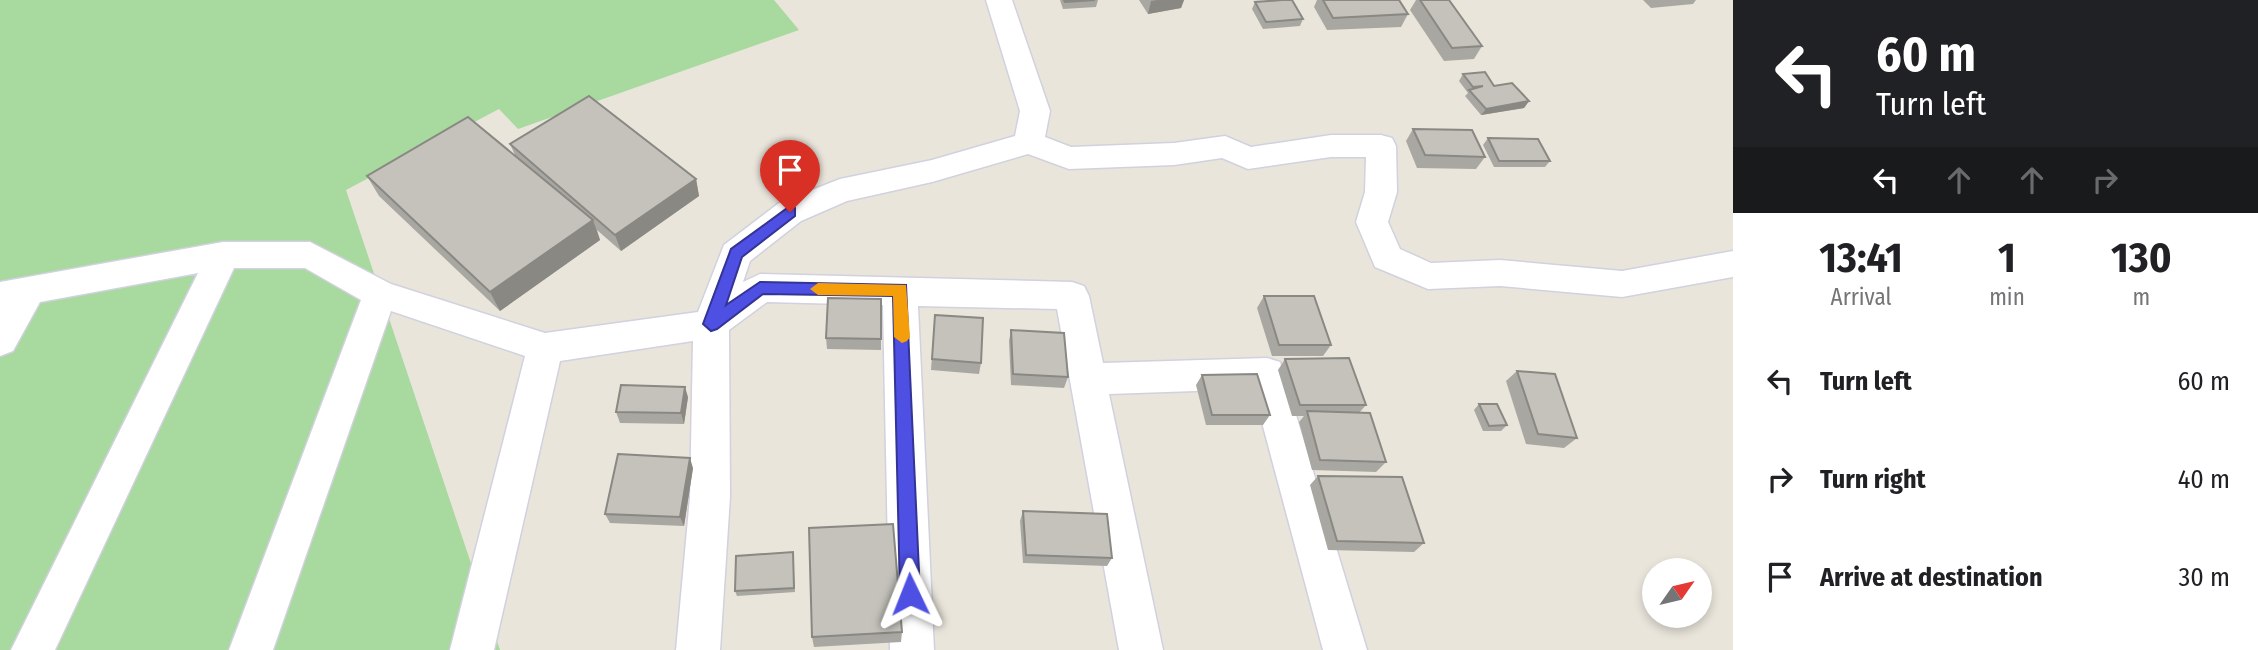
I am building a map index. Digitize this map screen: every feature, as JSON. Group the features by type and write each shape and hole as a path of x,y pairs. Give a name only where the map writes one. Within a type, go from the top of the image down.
{"street":[{"path":"999,0 1035,111 1029,143"},
{"path":"698,650 710,497 711,324 736,254 790,212 840,191 933,171 1029,143 1069,158 1174,154 1225,147 1248,158 1331,146 1381,146 1381,192 1372,222 1387,258 1429,276 1500,273 1622,284 1733,264"},
{"path":"33,650 223,255"},
{"path":"0,341 15,292 223,255 310,255 380,294 545,348 711,324 760,288 900,289 1072,296 1141,650"},
{"path":"900,289 912,650"},
{"path":"251,650 380,294"},
{"path":"471,650 545,348"},
{"path":"1090,379 1267,373 1345,650"}],"green space":[{"path":"0,0 774,0 799,30 518,129 499,109 346,190 500,650 0,650"}],"building":[{"path":"1064,0 1095,0 1065,2"},
{"path":"1292,0 1303,19 1266,22 1255,2"},
{"path":"1323,0 1399,0 1408,14 1333,18"},
{"path":"1420,0 1449,0 1482,46 1452,48"},
{"path":"1485,72 1494,86 1512,83 1529,101 1486,109 1469,90 1483,86 1473,87 1463,74"},
{"path":"589,96 696,179 615,235 510,144"},
{"path":"468,117 593,220 490,292 367,176"},
{"path":"1413,129 1472,130 1485,157 1425,155"},
{"path":"1488,138 1538,139 1550,161 1499,161"},
{"path":"1264,296 1314,296 1331,345 1279,345"},
{"path":"828,298 881,299 881,339 826,338"},
{"path":"935,315 983,318 981,363 932,359"},
{"path":"1011,330 1064,333 1068,377 1013,374"},
{"path":"1349,358 1366,405 1300,405 1285,359"},
{"path":"1517,371 1555,374 1577,438 1538,434"},
{"path":"1257,374 1270,415 1212,415 1202,375"},
{"path":"621,385 685,387 681,413 616,412"},
{"path":"1479,404 1497,404 1507,425 1489,426"},
{"path":"1307,411 1370,413 1386,462 1320,460"},
{"path":"618,454 690,458 680,517 605,514"},
{"path":"1318,476 1402,477 1424,543 1337,541"},
{"path":"1023,511 1107,514 1112,558 1026,555"},
{"path":"893,524 902,632 812,637 809,528"},
{"path":"793,552 794,588 735,591 736,556"}],"slow traffic":[{"path":"818,289 900,289 902,337"}],"route":[{"path":"790,212 736,254 711,324 760,288 900,289 910,594"}]}
